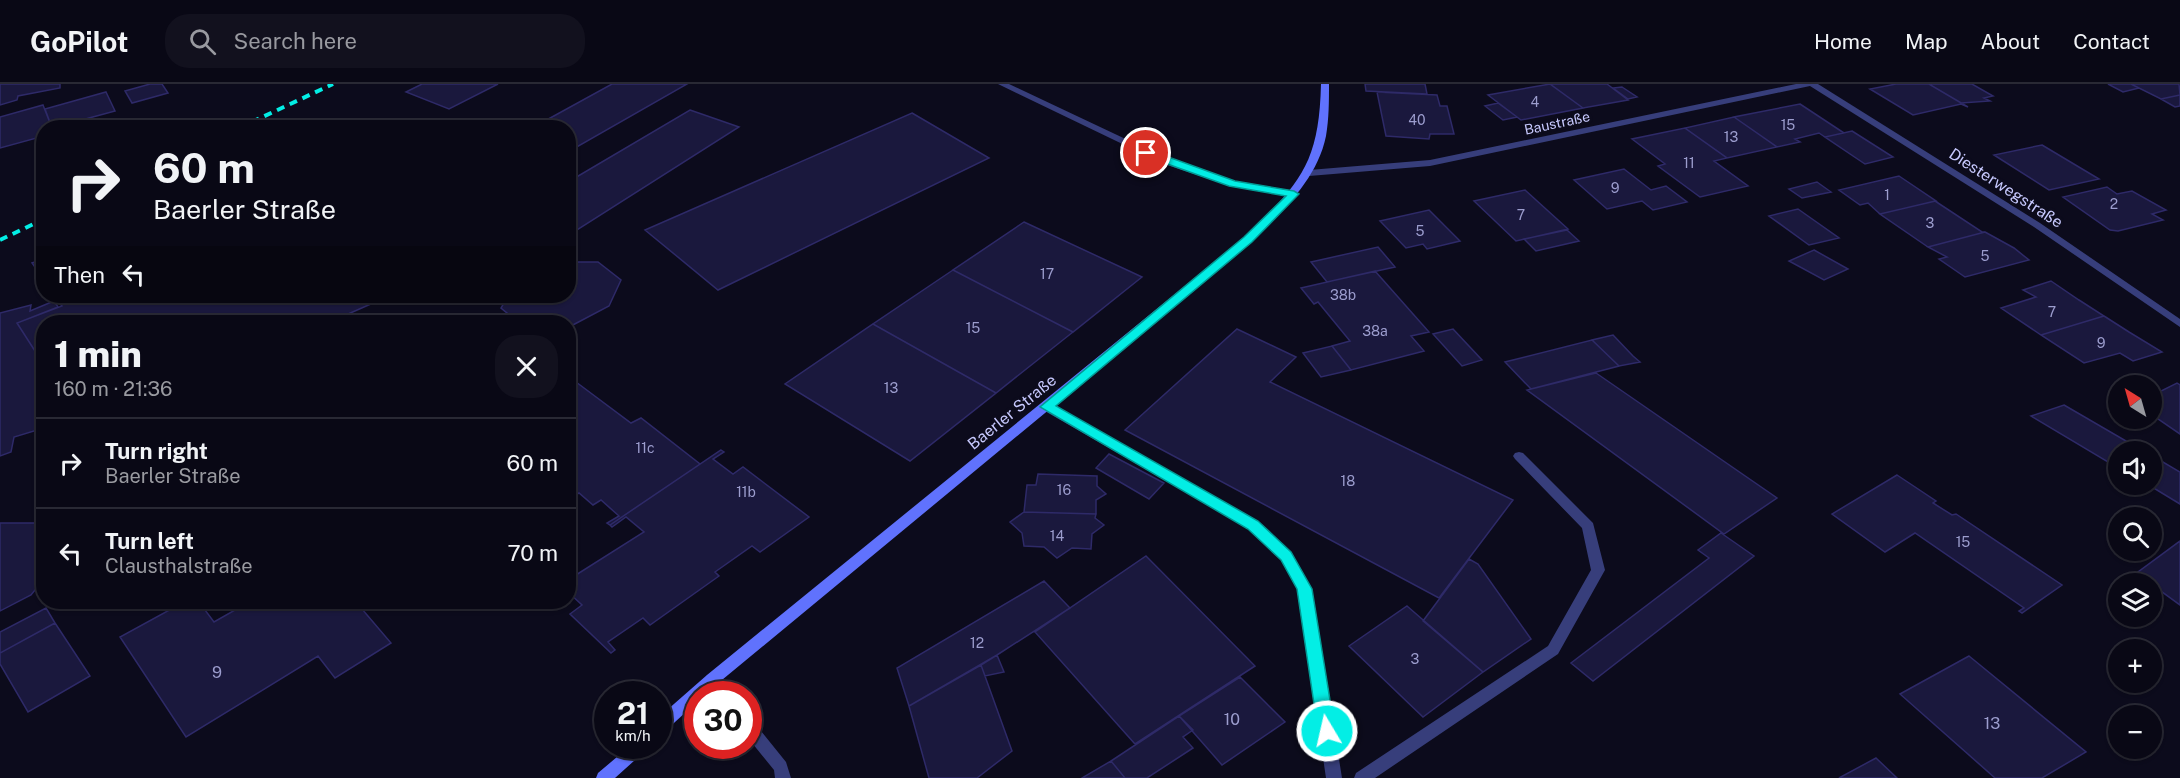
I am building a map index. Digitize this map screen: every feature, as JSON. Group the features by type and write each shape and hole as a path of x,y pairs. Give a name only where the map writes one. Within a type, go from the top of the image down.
{"main road":[{"name":"Baerler Straße","path":"672,715 712,679 1047,407 1248,240 1294,194 1309,173 1323,139 1325,84"},
{"path":"604,778 625,759"}],"street":[{"path":"1002,84 1167,162 1233,184 1294,194"},
{"name":"Baustraße","path":"1309,173 1430,163 1810,84"},
{"name":"Diesterwegstraße","path":"1810,84 2037,225 2180,324"},
{"path":"1047,407 1253,525 1286,556 1305,589 1334,778"},
{"path":"1362,778 1553,650 1598,570 1588,526 1520,456"},
{"path":"762,743 781,767 783,778"}],"building":[{"path":"0,84 60,84 60,88 18,96 17,100 0,105"},
{"path":"150,84 162,84 168,93 132,103 125,91"},
{"path":"422,84 498,84 449,109 406,92"},
{"path":"612,84 687,84 576,147 576,120 547,120"},
{"path":"1365,84 1425,84 1427,94 1366,91"},
{"path":"1550,84 1583,108 1521,120 1488,95"},
{"path":"1550,84 1607,84 1628,100 1583,108"},
{"path":"1896,84 1929,84 1968,107 1961,104 1913,115 1870,89"},
{"path":"1929,84 1972,84 1993,96 1984,98 1990,101 1961,103"},
{"path":"2108,84 2131,84 2139,88 2123,92"},
{"path":"2131,84 2179,84 2180,95 2161,99"},
{"path":"1622,87 1637,97 1628,99 1613,88"},
{"path":"106,92 115,111 82,120 49,120 45,109"},
{"path":"1377,92 1437,95 1440,106 1447,106 1454,134 1430,134 1429,139 1386,136"},
{"path":"2180,95 2180,106 2175,107 2161,99"},
{"path":"1498,103 1517,117 1503,120 1485,106"},
{"path":"1800,104 1844,133 1825,137 1819,133 1795,139 1800,142 1777,147 1734,117"},
{"path":"43,105 49,120 36,120 36,138 0,148 0,117"},
{"path":"690,110 739,127 577,230 576,177"},
{"path":"912,113 989,158 718,290 645,230"},
{"path":"1734,117 1777,147 1727,158 1685,128"},
{"path":"1685,128 1727,158 1714,161 1748,186 1700,197 1658,166 1665,164 1632,139"},
{"path":"1852,131 1893,157 1865,164 1825,137"},
{"path":"2042,145 2099,179 2049,190 1994,155"},
{"path":"1624,169 1651,190 1666,186 1687,202 1653,210 1642,201 1607,209 1574,180"},
{"path":"1899,176 1936,201 1880,214 1868,203 1860,205 1839,190"},
{"path":"1817,182 1831,192 1802,198 1789,189"},
{"path":"2107,187 2117,194 2132,191 2166,210 2152,214 2163,220 2118,231 2110,230 2063,197"},
{"path":"1525,190 1568,229 1516,241 1474,201"},
{"path":"1935,201 1985,232 1928,247 1880,214"},
{"path":"1798,209 1839,238 1809,245 1769,216"},
{"path":"1429,210 1460,241 1427,249 1423,244 1406,248 1380,221"},
{"path":"1024,222 1142,277 1073,332 953,270"},
{"path":"1567,230 1579,241 1536,251 1524,239"},
{"path":"1985,232 2014,248 2029,260 1965,277 1939,259 1947,257 1928,247"},
{"path":"1378,247 1395,267 1327,282 1311,262"},
{"path":"1814,250 1848,269 1824,280 1789,261"},
{"path":"576,262 598,262 621,280 609,306 576,323 576,315 510,315 501,308 504,303 576,303"},
{"path":"953,270 1073,332 996,393 873,324"},
{"path":"1375,271 1429,332 1411,336 1424,351 1351,370 1332,346 1350,341 1318,302 1314,304 1301,288"},
{"path":"2051,281 2104,316 2041,335 2001,308 2036,297 2023,290"},
{"path":"49,303 55,303 58,307 17,323 36,353 36,430 14,437 11,452 0,456 0,313 31,305 30,311"},
{"path":"60,303 373,303 346,315 38,315 62,306"},
{"path":"36,316 36,353 17,323"},
{"path":"2104,316 2162,352 2133,361 2120,353 2084,363 2041,335"},
{"path":"873,324 996,393 910,461 785,384"},
{"path":"1237,329 1296,357 1270,382 1513,500 1439,598 1125,430"},
{"path":"1453,329 1482,360 1462,366 1433,334"},
{"path":"1613,335 1640,362 1619,366 1592,340"},
{"path":"1592,340 1619,366 1531,389 1505,362"},
{"path":"1332,346 1351,370 1321,377 1303,353"},
{"path":"1596,373 1777,498 1724,534 1527,390"},
{"path":"576,382 631,423 641,418 700,464 610,525 607,523 619,516 601,500 593,505 579,493 576,495"},
{"path":"2177,383 2180,385 2180,434 2162,422 2162,390"},
{"path":"2064,405 2126,441 2108,441 2108,462 2031,416"},
{"path":"721,450 724,452 713,459 733,474 743,467 809,517 760,552 752,546 715,572 719,576 650,625 643,618 608,642 615,650 611,653 570,614 582,605 576,599 576,575 644,532 626,517 612,527 610,525"},
{"path":"1109,454 1164,483 1149,499 1096,468"},
{"path":"2162,461 2180,472 2180,504 2162,493"},
{"path":"1038,474 1097,476 1097,486 1106,494 1096,500 1096,514 1024,512 1027,485 1036,485"},
{"path":"1897,475 1936,501 1933,503 1952,515 1956,514 2062,585 2022,613 2019,611 2024,608 1915,533 1885,552 1832,514"},
{"path":"1024,512 1096,514 1095,518 1104,525 1092,534 1091,549 1072,548 1057,558 1044,547 1024,546 1022,533 1010,522"},
{"path":"0,523 36,523 36,589 31,595 0,611"},
{"path":"1721,533 1754,556 1593,681 1571,663 1709,558 1698,550"},
{"path":"2180,541 2180,605 2162,592 2162,573 2137,573 2153,561 2162,561 2162,554"},
{"path":"1146,556 1255,666 1135,744 1035,632"},
{"path":"1469,559 1478,564 1531,639 1483,672 1423,621"},
{"path":"1044,581 1070,608 997,655 909,706 897,668"},
{"path":"1407,606 1483,672 1423,717 1349,646"},
{"path":"44,609 47,609 55,623 0,653 0,632"},
{"path":"171,609 204,609 214,622 237,609 362,609 391,643 335,678 318,656 186,737 120,637"},
{"path":"55,623 90,676 28,712 0,664 0,653"},
{"path":"997,655 1004,672 985,676 981,665"},
{"path":"1969,656 2086,752 2042,778 1995,778 1900,694"},
{"path":"981,665 1012,751 977,778 929,778 909,706"},
{"path":"1240,677 1285,722 1222,765 1179,716"},
{"path":"1179,716 1193,730 1183,737 1193,748 1147,778 1125,778 1111,761"},
{"path":"1876,758 1897,778 1839,778"},
{"path":"1111,761 1125,778 1082,778"}],"railway":[{"path":"256,120 333,84"},
{"path":"0,240 36,223"}],"route":[{"path":"1146,153 1233,184 1294,194 1248,240 1047,407 1253,525 1286,556 1305,589 1327,731"}]}
